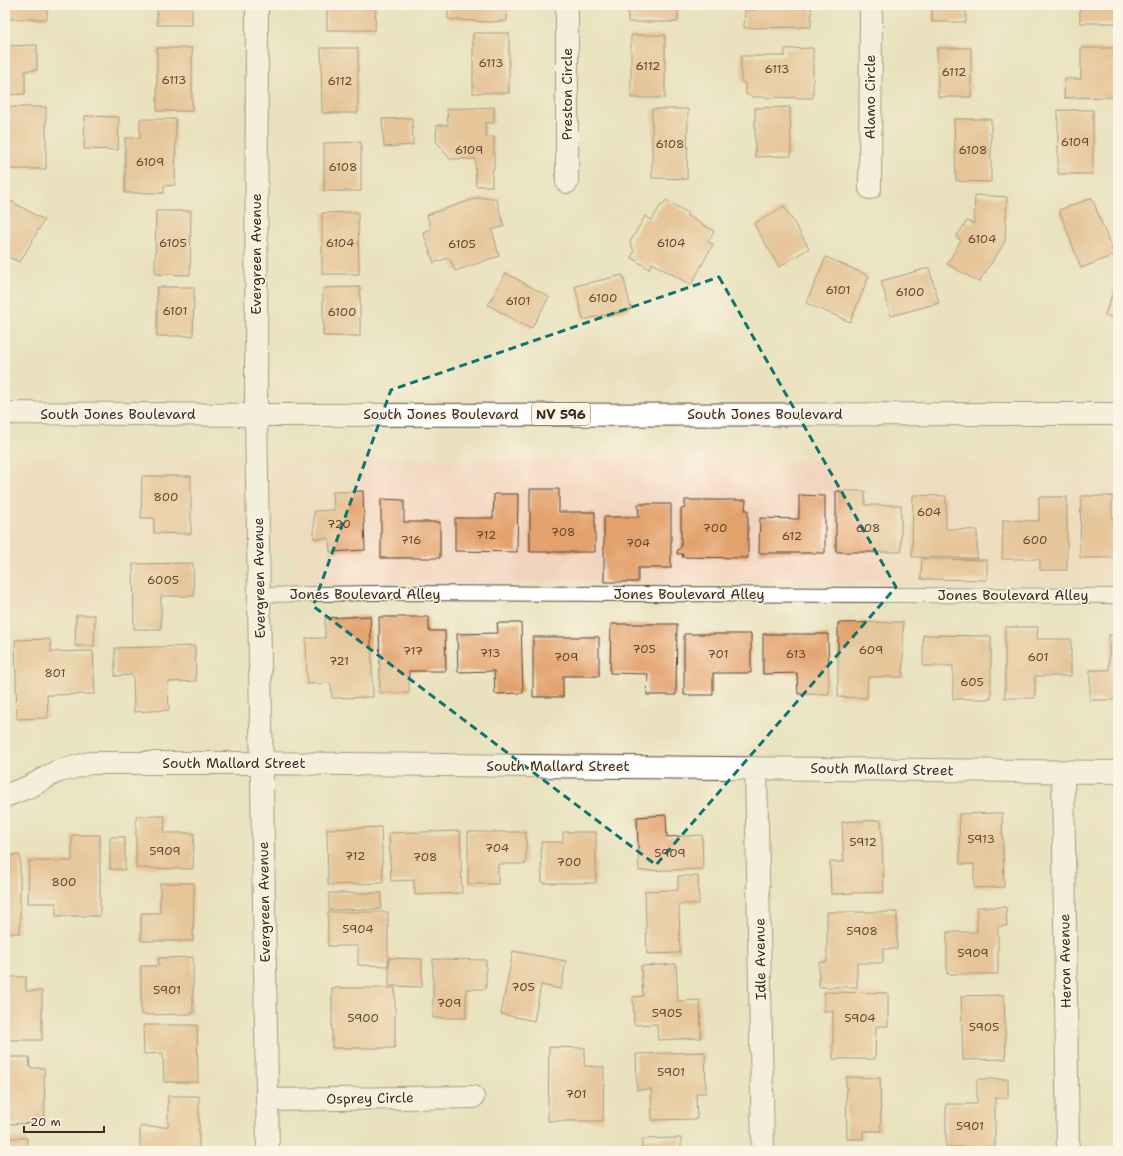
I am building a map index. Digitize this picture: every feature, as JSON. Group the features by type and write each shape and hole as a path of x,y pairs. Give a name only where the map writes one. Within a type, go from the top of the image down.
{"street":[{"name":"Evergreen Avenue","path":"257,5 256,415 268,1151"},
{"name":"Preston Circle","path":"566,182 567,5"},
{"name":"Alamo Circle","path":"870,5 870,188"},
{"name":"South Jones Boulevard","path":"5,413 256,415 1118,414"},
{"name":"South Mallard Street","path":"5,796 31,786 56,772 90,763 261,763 1118,772"},
{"name":"Idle Avenue","path":"756,768 763,1151"},
{"name":"Heron Avenue","path":"1063,772 1068,1151"},
{"name":"Osprey Circle","path":"267,1100 473,1097"}],"lane":[{"name":"Jones Boulevard Alley","path":"260,595 389,593 1118,596"}],"highlighted area":[{"path":"719,277 896,587 656,865 313,606 391,390"}],"shaded area":[{"path":"5,457 1118,463 1118,584 296,583 295,550 102,552 104,610 5,612"}],"building":[{"path":"5,5 47,5 47,19 5,19"},
{"path":"157,5 192,5 192,25 157,25"},
{"path":"327,5 376,5 375,30 327,30"},
{"path":"448,5 507,5 507,21 488,22 448,19"},
{"path":"628,5 678,5 678,22 628,22"},
{"path":"756,5 811,5 811,27 744,28 745,10 757,10"},
{"path":"932,5 966,5 966,22 932,22"},
{"path":"1080,5 1116,5 1116,23 1080,23"},
{"path":"473,33 509,33 509,93 473,93"},
{"path":"631,35 665,35 665,98 631,98"},
{"path":"37,45 37,70 25,71 25,94 5,95 5,46"},
{"path":"157,48 192,48 192,111 157,111"},
{"path":"321,48 358,48 358,113 322,113"},
{"path":"813,48 813,98 753,97 746,94 745,83 741,82 741,56 785,56 785,49"},
{"path":"937,48 971,48 971,97 938,97"},
{"path":"1081,48 1118,48 1118,97 1064,98 1065,79 1081,79"},
{"path":"8,107 46,107 46,169 9,169"},
{"path":"494,107 494,123 485,123 486,137 494,137 494,170 492,170 492,186 476,186 475,159 450,159 436,141 437,125 448,125 447,109"},
{"path":"790,107 791,156 755,157 755,108"},
{"path":"652,109 688,109 687,179 652,178"},
{"path":"1058,110 1093,110 1093,174 1058,174"},
{"path":"85,116 119,117 118,150 84,149"},
{"path":"412,118 413,145 384,147 382,119"},
{"path":"140,119 176,119 175,185 164,186 164,193 125,193 125,138 140,138"},
{"path":"954,119 991,119 991,182 956,181"},
{"path":"361,142 361,191 324,191 324,143"},
{"path":"975,195 1007,197 1005,242 979,282 947,264 961,240 956,237 967,221 974,224"},
{"path":"477,198 496,198 504,226 492,230 499,256 455,271 450,259 448,258 434,263 423,232 431,229 427,215"},
{"path":"1092,198 1114,255 1081,268 1059,210"},
{"path":"666,200 688,213 686,215 714,231 708,242 713,244 691,285 652,263 649,269 631,257 634,252 630,242 645,216 652,220 661,205 662,206"},
{"path":"11,201 44,220 20,262 5,256 5,215"},
{"path":"784,206 809,248 779,267 754,224"},
{"path":"156,211 191,211 190,275 155,274"},
{"path":"358,212 359,274 322,274 322,213"},
{"path":"826,257 869,276 850,322 806,303"},
{"path":"929,268 939,303 891,316 881,281"},
{"path":"506,273 549,297 531,329 488,305"},
{"path":"623,275 631,309 583,320 575,286"},
{"path":"1118,278 1118,320 1105,315"},
{"path":"157,287 194,287 193,336 157,336"},
{"path":"360,287 360,336 323,336 323,288"},
{"path":"142,476 191,476 191,534 154,533 154,518 141,518"},
{"path":"530,489 559,489 559,512 595,512 595,552 530,552"},
{"path":"363,491 365,550 330,552 329,538 314,539 314,511 334,510 333,492"},
{"path":"836,491 865,491 865,505 901,505 901,552 836,552"},
{"path":"494,494 518,494 517,552 455,551 455,518 493,518"},
{"path":"799,495 825,496 825,553 759,553 760,518 799,519"},
{"path":"913,495 946,496 946,529 977,530 977,558 912,557"},
{"path":"1081,496 1112,496 1112,519 1118,519 1118,558 1080,558"},
{"path":"1039,497 1067,497 1067,570 1040,570 1040,559 1002,559 1003,520 1039,521"},
{"path":"381,499 404,500 404,522 440,522 440,558 381,558"},
{"path":"685,500 746,500 745,510 748,510 748,558 682,557 683,554 677,554 677,551 681,547 681,509 685,508"},
{"path":"638,504 671,504 671,568 638,568 638,582 604,582 604,517 639,517"},
{"path":"922,559 987,560 987,580 921,579"},
{"path":"193,563 194,596 161,596 161,629 134,629 133,564"},
{"path":"76,615 95,615 94,646 75,646"},
{"path":"370,616 373,697 332,698 331,683 307,684 306,638 325,638 325,618"},
{"path":"379,617 429,617 429,631 445,631 446,671 409,671 409,693 380,693"},
{"path":"903,622 903,677 868,677 867,698 838,697 838,623"},
{"path":"497,623 521,623 523,693 495,694 494,671 458,672 457,634 498,633"},
{"path":"611,624 677,624 676,695 647,695 648,674 610,673"},
{"path":"1005,627 1038,627 1037,639 1071,639 1071,676 1035,676 1035,698 1005,698"},
{"path":"684,634 751,634 751,673 713,673 713,695 684,695"},
{"path":"763,634 828,634 829,694 798,694 797,673 763,674"},
{"path":"923,635 991,636 991,699 953,699 953,666 923,666"},
{"path":"1109,635 1118,635 1118,700 1090,700 1090,670 1109,670"},
{"path":"533,637 599,637 599,676 563,676 563,697 533,697"},
{"path":"50,639 51,652 93,651 95,694 47,695 48,718 17,719 15,640"},
{"path":"195,646 196,681 168,682 169,710 134,712 133,675 115,676 115,648"},
{"path":"1002,813 1004,887 974,888 974,864 960,864 959,814"},
{"path":"666,815 667,837 702,835 703,869 639,871 637,817"},
{"path":"136,816 165,816 164,833 194,833 193,869 136,868"},
{"path":"881,820 884,892 831,894 830,862 844,862 842,822"},
{"path":"381,827 383,883 328,885 327,829"},
{"path":"460,831 462,893 415,895 414,880 391,881 389,833"},
{"path":"468,832 526,832 526,864 498,864 498,884 468,884"},
{"path":"563,832 596,832 596,883 542,883 541,842 563,842"},
{"path":"72,835 100,835 100,916 56,916 56,903 28,903 29,861 72,861"},
{"path":"110,837 125,837 125,870 110,869"},
{"path":"5,855 20,855 20,933 5,933"},
{"path":"678,876 698,876 699,904 679,904 680,953 647,954 645,891 678,890"},
{"path":"160,883 194,883 193,941 141,941 141,913 160,913"},
{"path":"329,893 382,893 381,909 329,910"},
{"path":"977,907 1006,907 1007,926 998,926 998,974 947,974 947,932 977,932"},
{"path":"328,912 388,912 388,966 358,965 358,946 328,946"},
{"path":"827,912 897,912 897,949 883,949 883,963 857,963 857,987 819,987 819,962 827,962"},
{"path":"513,951 566,961 561,989 541,985 534,1021 501,1014"},
{"path":"193,957 193,1014 141,1015 141,966 159,966 158,958"},
{"path":"389,958 422,959 422,987 389,986"},
{"path":"433,959 486,960 486,989 466,989 466,1018 433,1018"},
{"path":"676,964 678,1001 700,1000 701,1038 658,1040 657,1024 634,1025 633,997 643,996 641,966"},
{"path":"5,977 26,977 26,991 42,991 42,1040 5,1040"},
{"path":"332,988 395,988 395,1048 332,1048"},
{"path":"824,992 888,993 888,1026 876,1026 875,1059 833,1059 833,1011 824,1011"},
{"path":"1004,995 1006,1059 963,1060 961,996"},
{"path":"143,1025 197,1025 198,1082 164,1082 163,1053 144,1054"},
{"path":"549,1047 585,1048 584,1066 604,1067 603,1121 548,1121"},
{"path":"705,1052 706,1093 696,1093 697,1119 652,1120 651,1089 637,1090 636,1054"},
{"path":"5,1057 29,1057 30,1068 44,1068 45,1123 5,1124"},
{"path":"846,1077 880,1078 881,1131 863,1131 863,1139 847,1139"},
{"path":"977,1079 1008,1079 1008,1098 995,1098 995,1147 946,1147 946,1104 977,1104"},
{"path":"168,1096 199,1096 199,1151 140,1151 140,1127 168,1127"},
{"path":"5,1138 27,1138 27,1151 5,1151"},
{"path":"681,1138 681,1151 642,1151 642,1139"}]}
